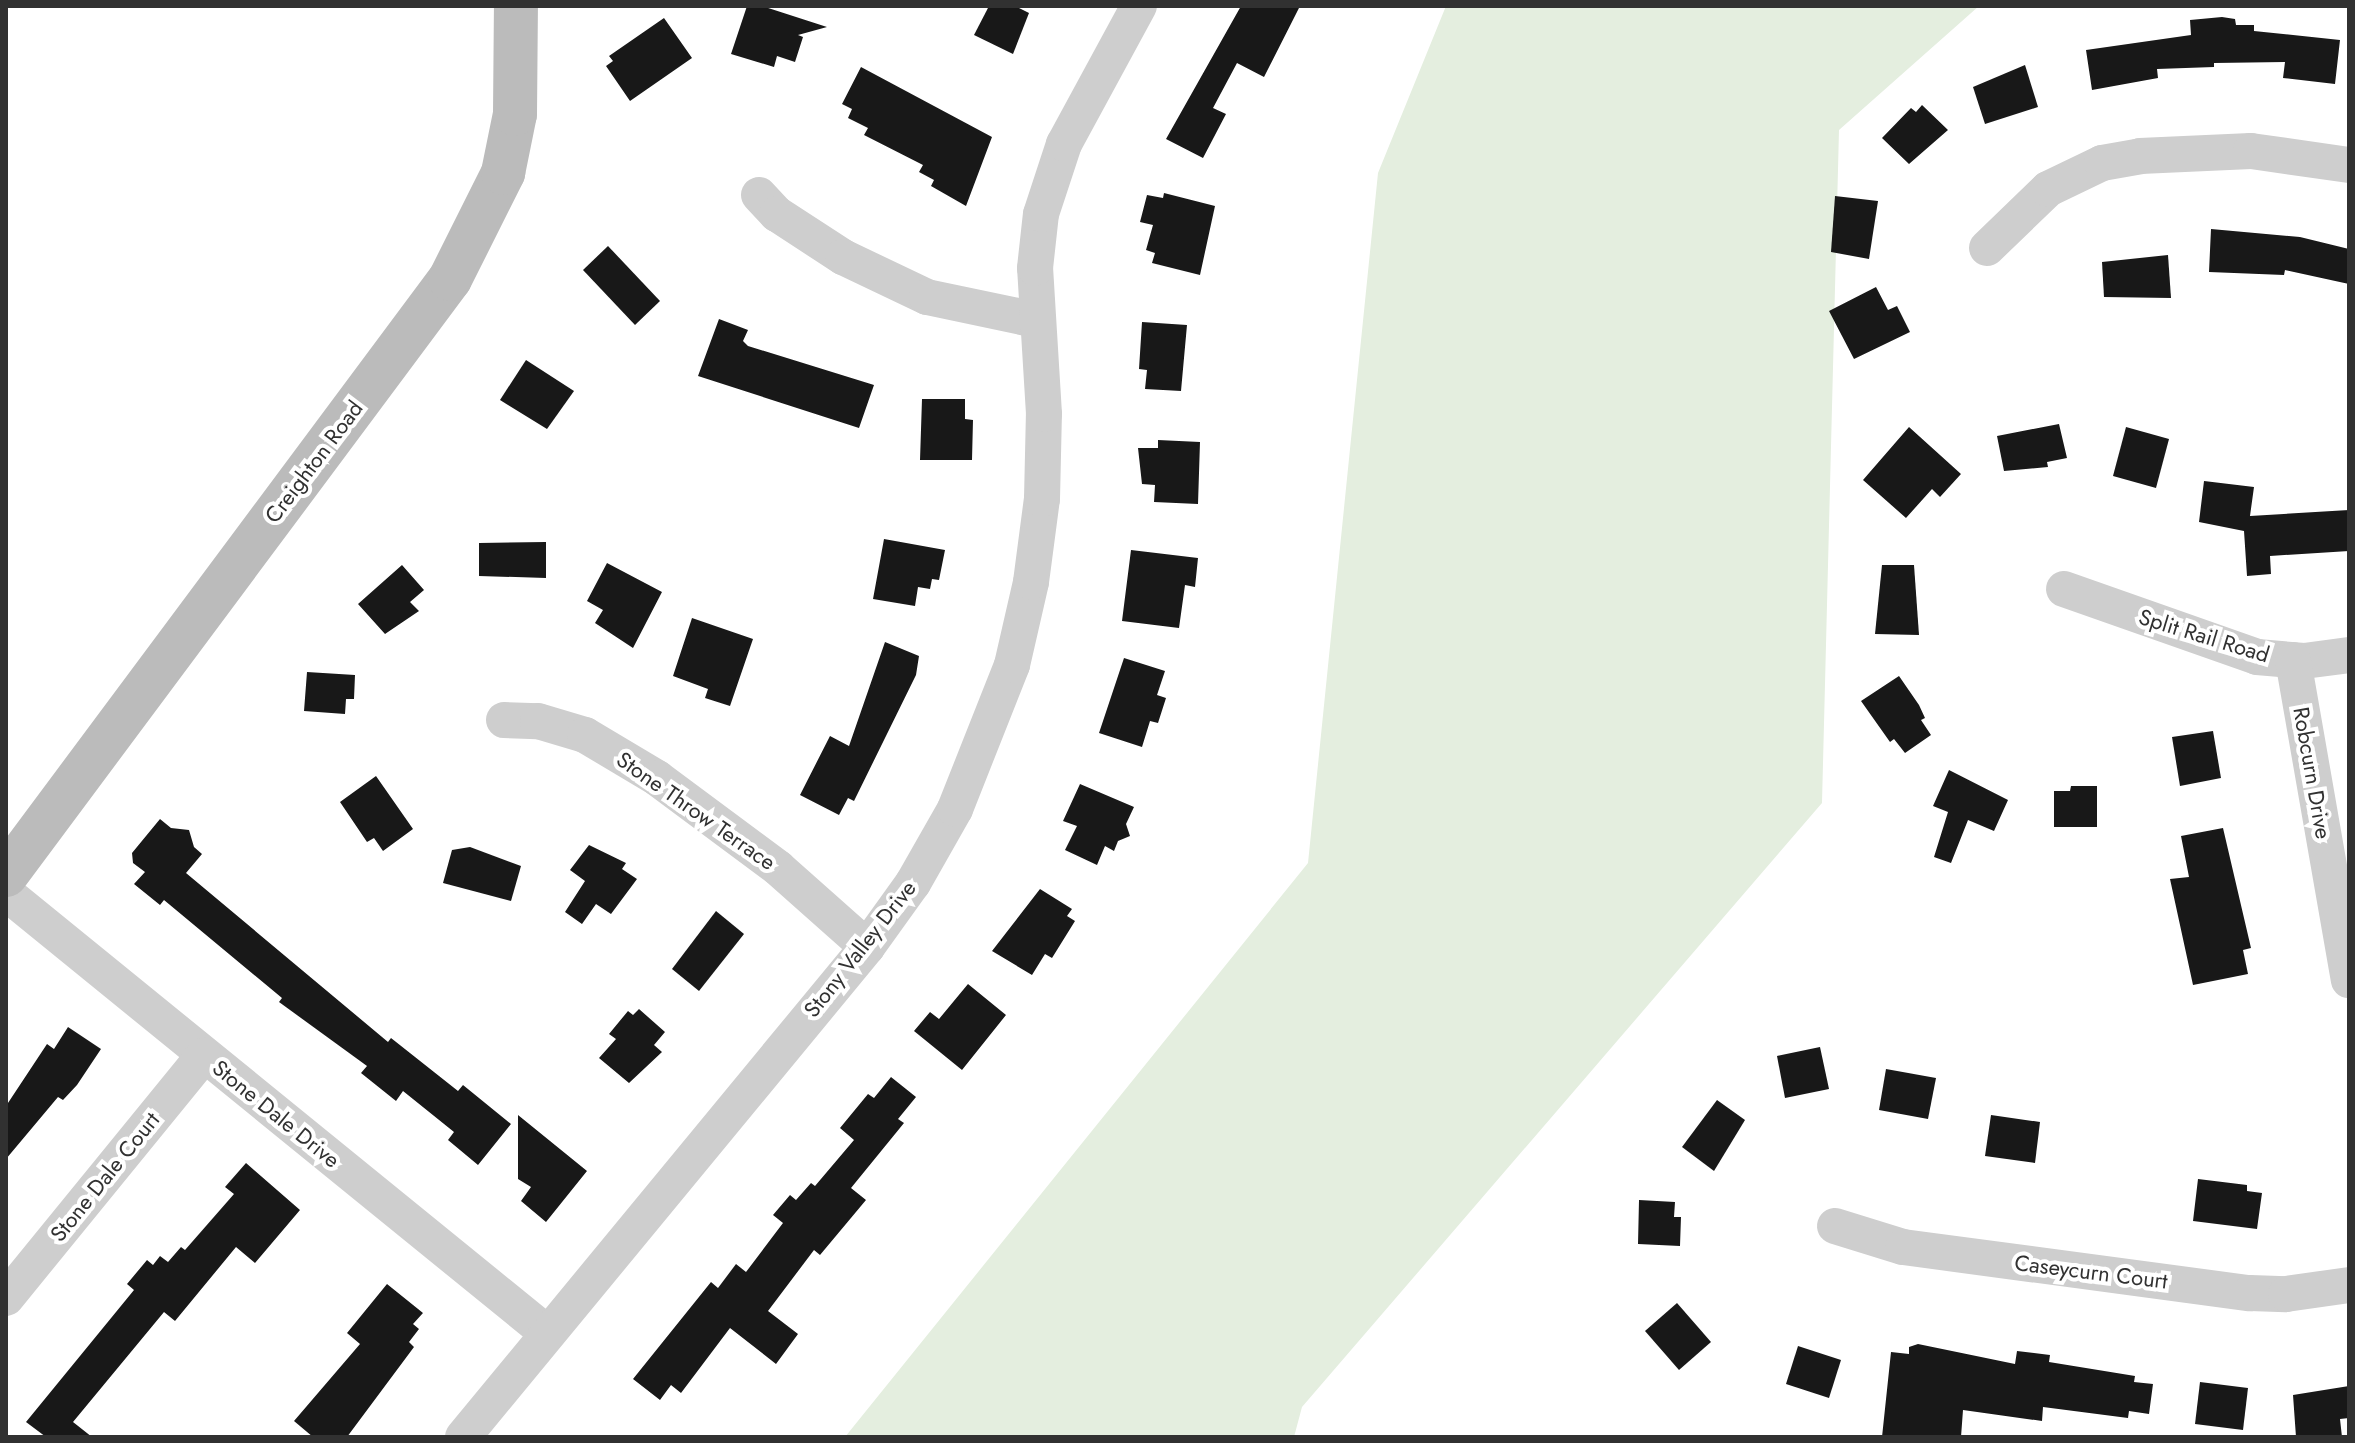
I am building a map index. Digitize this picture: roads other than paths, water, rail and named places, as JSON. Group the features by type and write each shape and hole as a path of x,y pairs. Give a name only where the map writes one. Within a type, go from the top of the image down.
{"main road":[{"name":"Creighton Road","path":"6,875 450,279 503,173 515,114 516,6"}],"street":[{"name":"Stony Valley Drive","path":"463,1437 867,947 913,883 955,809 1012,665 1031,582 1042,499 1044,414 1036,320 1041,214 1057,163 1139,6"},
{"path":"1987,248 2048,189 2102,163 2140,156 2251,151 2349,165"},
{"path":"759,195 777,214 843,257 927,297 1036,320"},
{"name":"Split Rail Road","path":"2064,589 2257,657 2293,660 2349,655"},
{"name":"Robcurn Drive","path":"2293,660 2349,980"},
{"name":"Stone Throw Terrace","path":"504,720 538,721 585,735 657,778 778,868 867,947"},
{"name":"Stone Dale Drive","path":"6,893 547,1333"},
{"name":"Stone Dale Court","path":"6,1298 204,1055"},
{"name":"Caseycurn Court","path":"1835,1226 1903,1247 2250,1293 2286,1294 2349,1285"}]}
